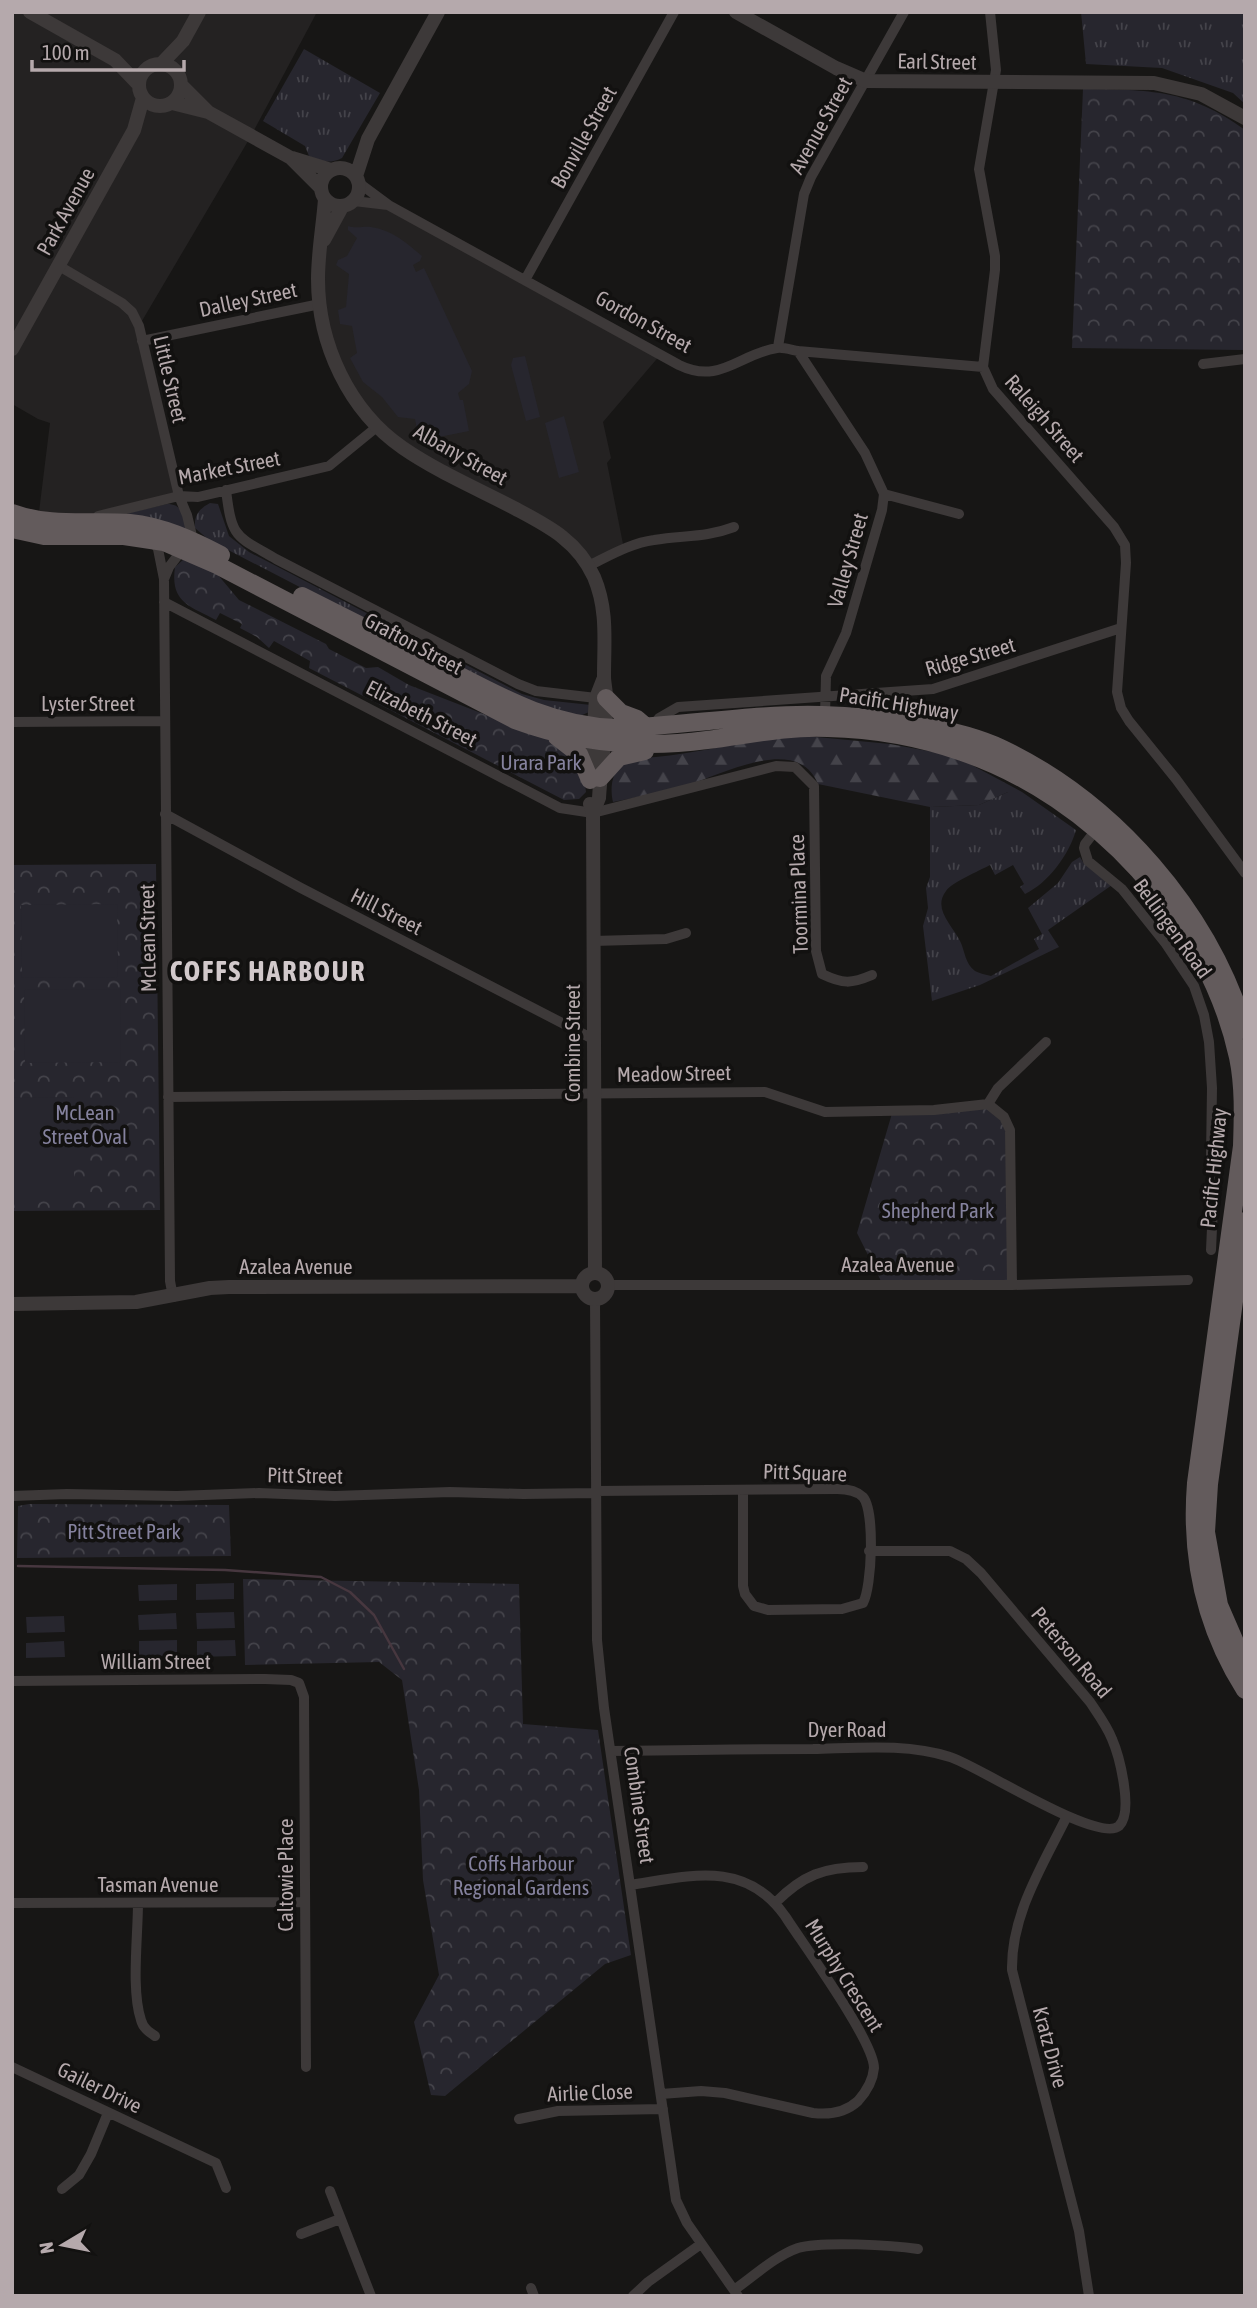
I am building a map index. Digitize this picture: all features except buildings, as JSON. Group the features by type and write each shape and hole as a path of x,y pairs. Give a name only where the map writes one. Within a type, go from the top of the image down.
{"highway":[{"name":"Grafton Street","path":"13,526 38,520 130,523 156,527 526,709 599,734 649,723 748,717 825,706"},
{"name":"Grafton Street","path":"13,526 44,537 124,536 188,545 217,565 489,707 551,733 706,741 807,727"},
{"path":"601,698 621,713 649,723"},
{"name":"Pacific Highway","path":"825,706 985,742 1035,767 1101,823 1142,852 1191,918 1219,966 1245,1031"},
{"name":"Pacific Highway","path":"807,727 887,733 965,753 1013,774 1101,823 1152,887 1199,955 1225,1011 1238,1059 1243,1094 1242,1146 1196,1483 1193,1530 1206,1605 1224,1655 1245,1690"},
{"path":"551,733 579,754 595,779 624,755 637,751 698,746 706,741"},
{"name":"Pacific Highway","path":"1245,1221 1209,1484 1206,1532 1219,1605 1245,1665"}],"street":[{"path":"30,12 115,60 147,102 208,112 291,158 336,169 357,180"},
{"path":"140,91 143,71 155,65 183,41 200,12"},
{"path":"291,158 334,206 348,204 357,196 357,180 368,139 438,12"},
{"name":"Bonville Street","path":"525,280 674,12"},
{"name":"Earl Street","path":"736,12 836,68 866,81 1154,83 1201,94 1245,118"},
{"name":"Avenue Street","path":"778,347 804,194 904,12"},
{"name":"Raleigh Street","path":"990,12 996,71 979,169 995,256 995,270 983,367 993,389 1114,527 1125,545 1117,692 1121,708 1245,873"},
{"path":"165,104 177,98 183,41"},
{"path":"115,60 155,65 179,78 208,112"},
{"name":"Park Avenue","path":"12,349 134,130 140,91"},
{"name":"Park Avenue","path":"134,130 165,104"},
{"path":"322,193 323,177 336,169 368,139"},
{"name":"Gordon Street","path":"357,180 390,206 679,365 697,372 713,372 778,347"},
{"name":"Albany Street","path":"322,193 318,280 320,303 329,348 351,394 378,426 416,457 557,531 567,539 595,578 606,628 599,734"},
{"name":"Gordon Street","path":"348,204 390,206"},
{"name":"Albany Street","path":"321,244 348,204"},
{"name":"Little Street","path":"59,265 122,303 132,312 142,341 179,496 187,515 188,545"},
{"name":"Dalley Street","path":"142,341 320,303"},
{"path":"778,347 983,367"},
{"name":"Valley Street","path":"798,351 865,453 884,494 882,510 846,633 826,676 825,706"},
{"path":"1203,365 1245,359"},
{"name":"Market Street","path":"75,522 179,496 198,497 329,466 378,426"},
{"name":"Grafton Street","path":"226,490 232,528 246,542 276,559 518,684 536,691 601,698"},
{"path":"884,494 959,514"},
{"path":"588,566 624,549 652,540 714,535 734,527"},
{"name":"McLean Street","path":"152,539 158,549 164,579 164,814 170,1280 173,1297"},
{"path":"164,579 169,567 188,545"},
{"name":"Elizabeth Street","path":"164,602 560,808 593,813 776,766 795,766"},
{"name":"Ridge Street","path":"825,706 950,686 1121,628"},
{"name":"Lyster Street","path":"12,722 164,721"},
{"name":"Combine Street","path":"595,1272 593,813 599,798 595,779 599,734"},
{"name":"Toormina Place","path":"795,766 814,786 816,951 822,974 840,983 860,981 872,975"},
{"name":"Hill Street","path":"164,814 593,1039"},
{"name":"Bellingen Road","path":"1101,823 1085,844 1087,861 1122,889 1166,944 1194,986 1204,1014 1212,1088 1214,1195 1211,1250"},
{"path":"593,942 666,939 686,933"},
{"path":"1012,1285 1010,1130 1004,1117 988,1104 998,1088 1046,1042"},
{"name":"Meadow Street","path":"168,1097 765,1092 825,1112 934,1110 988,1104"},
{"path":"595,1272 603,1275 608,1285 603,1296 595,1299 587,1296 582,1286 586,1276 595,1272"},
{"name":"Azalea Avenue","path":"608,1285 1012,1285 1188,1280"},
{"name":"Azalea Avenue","path":"12,1304 116,1303 229,1287 582,1286"},
{"name":"Combine Street","path":"595,1299 597,1640 630,1885 678,2206 736,2293"},
{"name":"Pitt Square","path":"596,1492 743,1490 854,1491 862,1496 868,1510 869,1590 863,1603 842,1609 768,1610 754,1606 745,1594 743,1586 743,1490"},
{"name":"Pitt Street","path":"12,1496 258,1493 335,1496 450,1492 596,1492"},
{"name":"Peterson Road","path":"869,1550 950,1551 966,1559 1090,1702 1112,1737 1118,1755 1125,1790 1123,1819 1120,1825 1110,1829 1067,1816"},
{"name":"William Street","path":"12,1681 265,1679 291,1680 299,1684"},
{"name":"Caltowie Place","path":"299,1684 304,1696 306,2067"},
{"name":"Dyer Road","path":"611,1751 832,1748 930,1751 954,1758 1067,1816"},
{"name":"Kratz Drive","path":"1067,1816 1021,1911 1012,1951 1012,1970 1079,2231 1088,2296"},
{"path":"775,1903 791,1887 817,1872 863,1867"},
{"name":"Murphy Crescent","path":"630,1885 693,1875 724,1876 752,1884 775,1903 866,2042 874,2068 864,2094 843,2110 827,2114 802,2111 725,2093 701,2091 661,2094"},
{"name":"Tasman Avenue","path":"12,1903 304,1902"},
{"path":"138,1903 137,2000 141,2022 146,2030 155,2036"},
{"name":"Gailer Drive","path":"12,2067 216,2162 226,2188"},
{"name":"Airlie Close","path":"519,2119 558,2111 663,2109"},
{"path":"62,2189 79,2175 108,2113"},
{"path":"330,2191 371,2296"},
{"path":"301,2234 340,2219"},
{"path":"633,2296 701,2244"},
{"path":"736,2293 782,2257 798,2248 883,2245 918,2249"}],"shaded area":[{"path":"12,12 317,12 251,136 139,326 179,496 75,522 38,520 50,423 12,404"},
{"path":"354,201 390,206 661,354 603,422 611,458 607,463 624,549 588,566 579,552 378,426 329,348 319,261 333,223"}],"green space":[{"path":"1081,12 1245,12 1245,104 1233,93 1162,68 1086,64"},
{"path":"304,49 380,93 342,158 338,160 325,162 309,156 305,146 263,121"},
{"path":"1083,89 1168,94 1205,106 1245,130 1245,350 1072,348"},
{"path":"348,226 386,231 422,256 420,261 413,265 416,272 424,268 472,371 469,384 458,393 460,400 463,400 469,431 419,441 415,419 398,417 382,397 363,382 350,358 357,353 352,326 340,324 338,310 346,307 349,274 336,265 338,260 347,256 357,238 348,230"},
{"path":"525,356 540,417 526,421 511,365 513,358"},
{"path":"564,416 579,472 559,478 545,423"},
{"path":"210,503 218,504 229,536 249,552 522,694 544,700 591,705 589,712 580,716 546,709 419,649 209,540 195,528 195,519"},
{"path":"167,504 179,509 187,530 126,516 128,513"},
{"name":"Urara Park","path":"184,559 218,575 239,600 326,644 329,649 366,668 378,667 409,685 558,743 583,770 586,792 579,799 564,800 309,668 310,661 274,641 269,648 257,637 240,628 242,624 220,613 216,620 190,606 179,595 174,579 175,567"},
{"path":"785,734 890,744 955,756 1022,792 1008,792 979,805 930,807 818,784 808,769 794,761 777,759 738,767 678,788 613,802 614,776 627,761 705,750"},
{"path":"1008,792 1022,792 1076,830 1068,849 1049,876 1025,894 1020,887 1024,884 1013,865 995,875 990,865 960,880 946,891 942,898 942,911 972,968 991,976 1039,949 1034,939 1042,934 1028,908 1058,883 1072,862 1080,857 1112,885 1048,930 1059,947 980,985 932,1001 923,926 928,908 926,888 930,877 930,807 979,805"},
{"name":"McLean Street Oval","path":"156,864 160,1210 12,1211 12,865"},
{"path":"117,904 118,977 22,978 21,905"},
{"path":"120,989 121,1062 25,1063 24,990"},
{"path":"74,1097 74,1194 12,1194 12,1098"},
{"name":"Shepherd Park","path":"988,1104 1010,1130 1012,1285 883,1285 857,1233 893,1110"},
{"name":"Pitt Street Park","path":"229,1505 231,1556 17,1558 18,1506"},
{"name":"Coffs Harbour Regional Gardens","path":"243,1579 519,1584 523,1724 598,1730 631,1955 605,1964 445,2096 431,2095 414,2022 439,1975 423,1880 419,1790 402,1680 379,1662 245,1665"},
{"path":"234,1583 234,1599 196,1600 196,1584"},
{"path":"177,1584 177,1600 139,1601 138,1585"},
{"path":"234,1612 235,1628 197,1629 196,1613"},
{"path":"176,1613 177,1629 139,1630 138,1615"},
{"path":"64,1616 65,1632 27,1633 26,1617"},
{"path":"177,1640 177,1656 139,1657 139,1641"},
{"path":"235,1640 236,1656 197,1657 197,1641"},
{"path":"64,1641 65,1657 26,1658 26,1643"}],"waterway":[{"path":"18,1566 225,1570 321,1577 350,1592 374,1615 404,1669"}],"district":[{"name":"COFFS HARBOUR","path":"268,971"}]}
